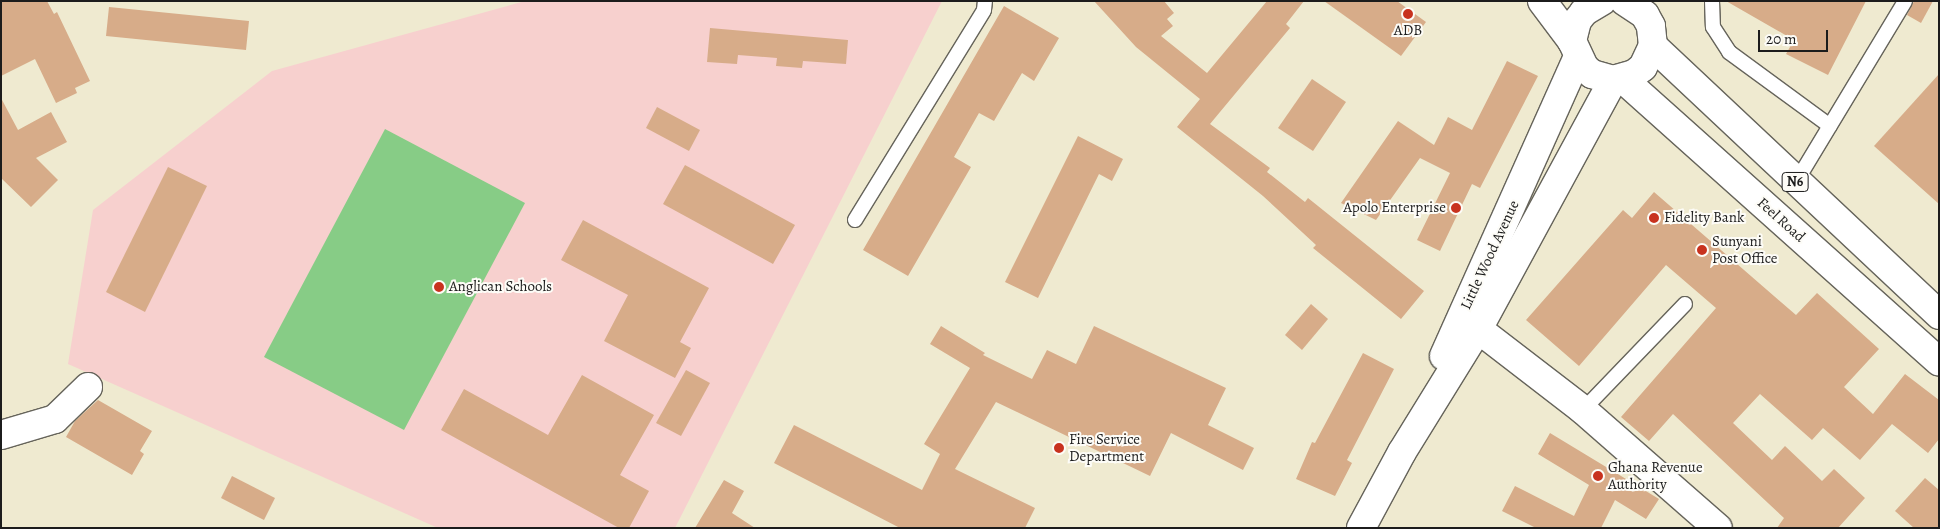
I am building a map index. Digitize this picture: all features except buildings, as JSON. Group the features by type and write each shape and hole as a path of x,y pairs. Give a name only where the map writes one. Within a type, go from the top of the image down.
{"main road":[{"name":"N6","path":"1542,1 1592,74 1618,79"},
{"name":"Little Wood Avenue","path":"1402,452 1575,50 1577,20 1584,12 1602,1"},
{"name":"N6","path":"1624,1 1655,24 1796,182 1939,315"},
{"path":"1618,79 1643,67 1655,24"},
{"name":"Little Wood Avenue","path":"1361,528 1402,452 1478,329 1618,79"},
{"name":"Feel Road","path":"1618,79 1939,362"},
{"path":"1478,329 1583,410 1718,528"},
{"path":"1,435 55,419 88,387"}],"lane":[{"path":"855,220 984,10 985,1"},
{"path":"1712,1 1713,26 1730,52 1830,126"},
{"path":"1796,182 1905,1"},
{"path":"1583,410 1685,304"}],"shaded area":[{"name":"Anglican Schools","path":"525,1 942,1 675,528 438,528 68,364 93,210 272,71"}],"green space":[{"path":"385,129 525,203 404,430 264,357"}],"place":[{"name":"ADB","path":"1408,14"},
{"name":"Apolo Enterprise","path":"1456,208"},
{"name":"Fidelity Bank","path":"1654,218"},
{"name":"Sunyani Post Office","path":"1702,250"},
{"name":"Anglican Schools","path":"439,287"},
{"name":"Fire Service Department","path":"1059,448"},
{"name":"Ghana Revenue Authority","path":"1598,476"}]}
